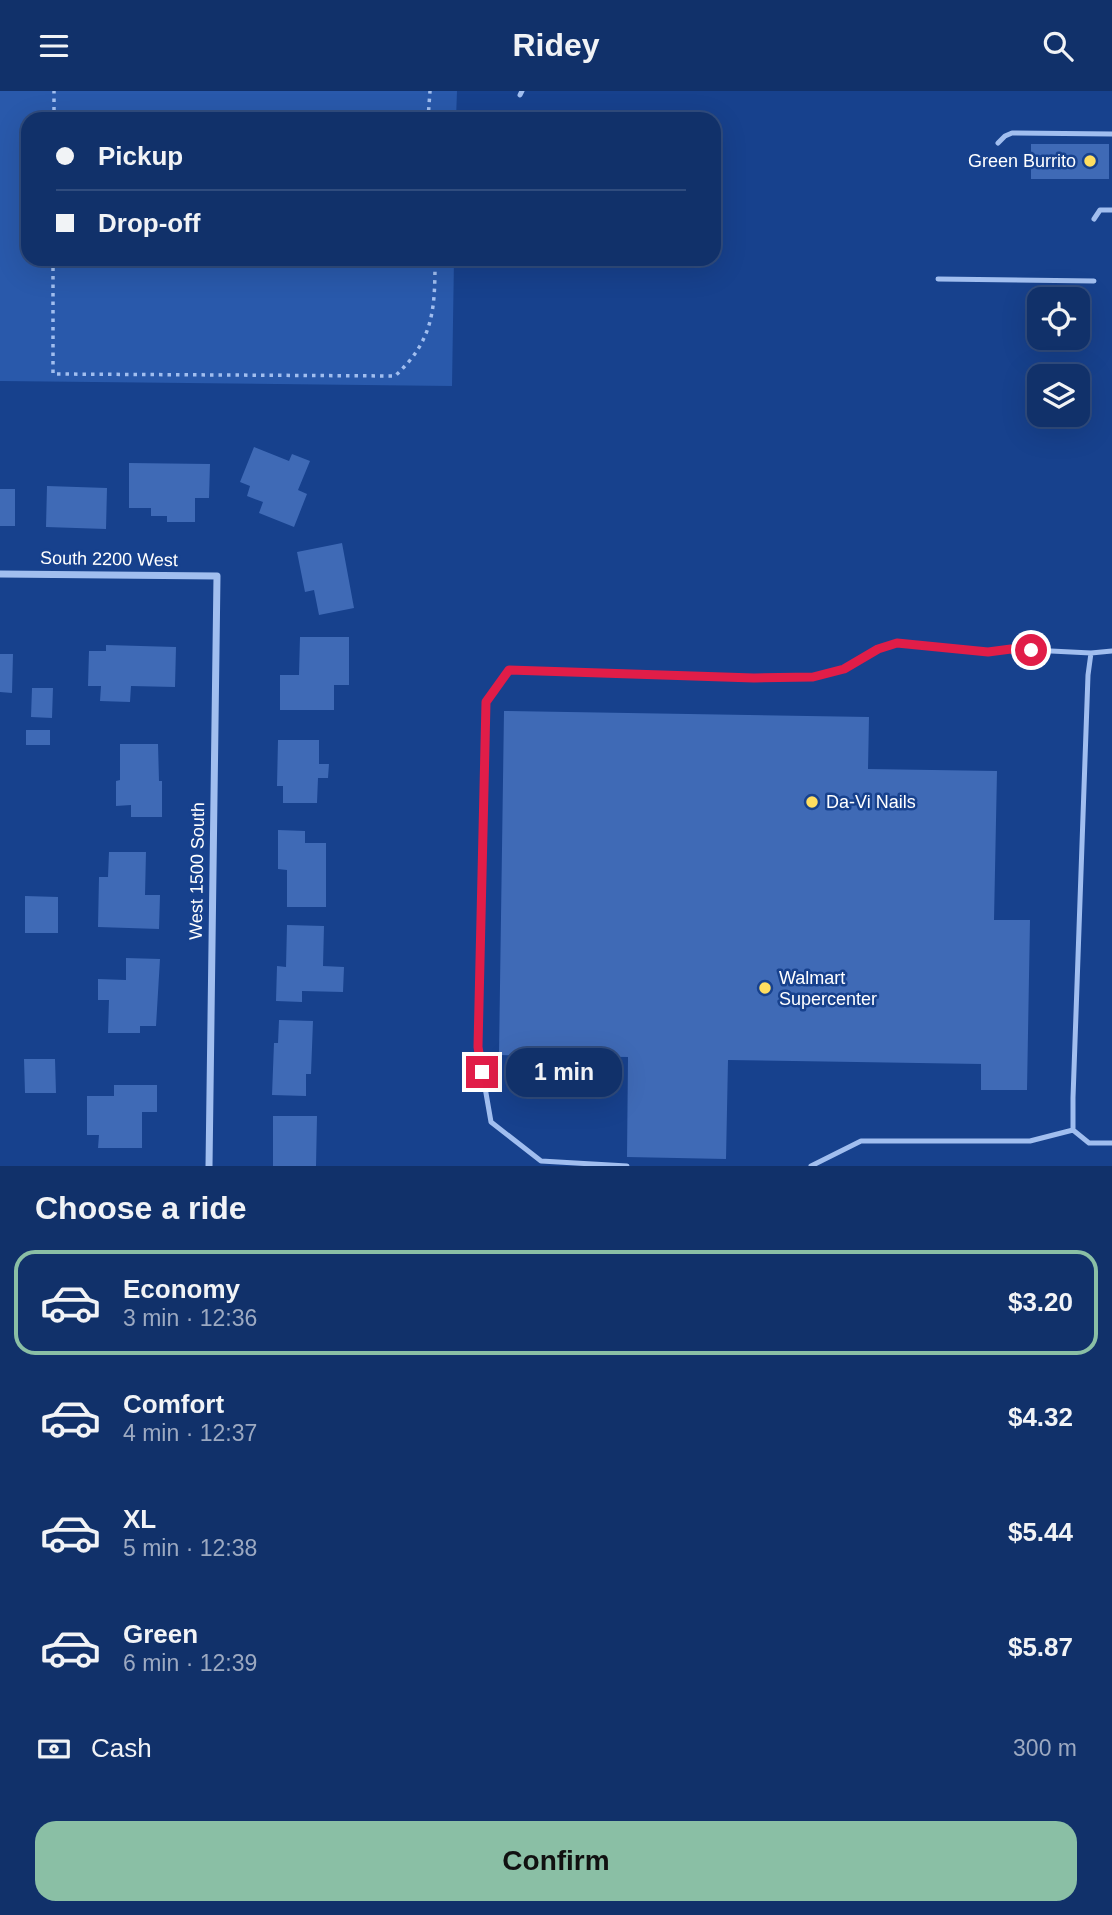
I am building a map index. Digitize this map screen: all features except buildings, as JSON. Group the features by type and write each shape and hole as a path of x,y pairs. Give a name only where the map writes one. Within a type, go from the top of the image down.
{"street":[{"name":"South 2200 West","path":"0,574 217,576"},
{"name":"West 1500 South","path":"208,1166 217,576"}],"lane":[{"path":"998,143 1004,136 1012,133 1112,134"},
{"path":"1094,219 1100,210 1112,210"},
{"path":"938,279 1094,281"},
{"path":"627,1166 541,1161 491,1122 478,1047 486,702 509,670 754,678 813,677 844,669 878,649 897,643 988,652 1011,649 1091,653 1112,651"},
{"path":"1073,1130 1088,675 1091,653"},
{"path":"1073,1130 1089,1143 1112,1143"},
{"path":"811,1166 861,1141 1030,1141 1073,1130"}],"path":[{"path":"54,91 54,112"},
{"path":"428,112 430,91"},
{"path":"53,266 53,374 395,376 426,337 435,295 435,266"}],"shaded area":[{"path":"0,91 457,91 456,112 21,112 21,266 454,266 452,386 0,381"}],"place":[{"name":"Green Burrito","path":"1090,161"},
{"name":"Da-Vi Nails","path":"812,802"},
{"name":"Walmart Supercenter","path":"765,988"}],"route":[{"path":"482,1072 478,1047 486,702 509,670 754,678 813,677 844,669 878,649 897,643 988,652 1031,650"}]}
